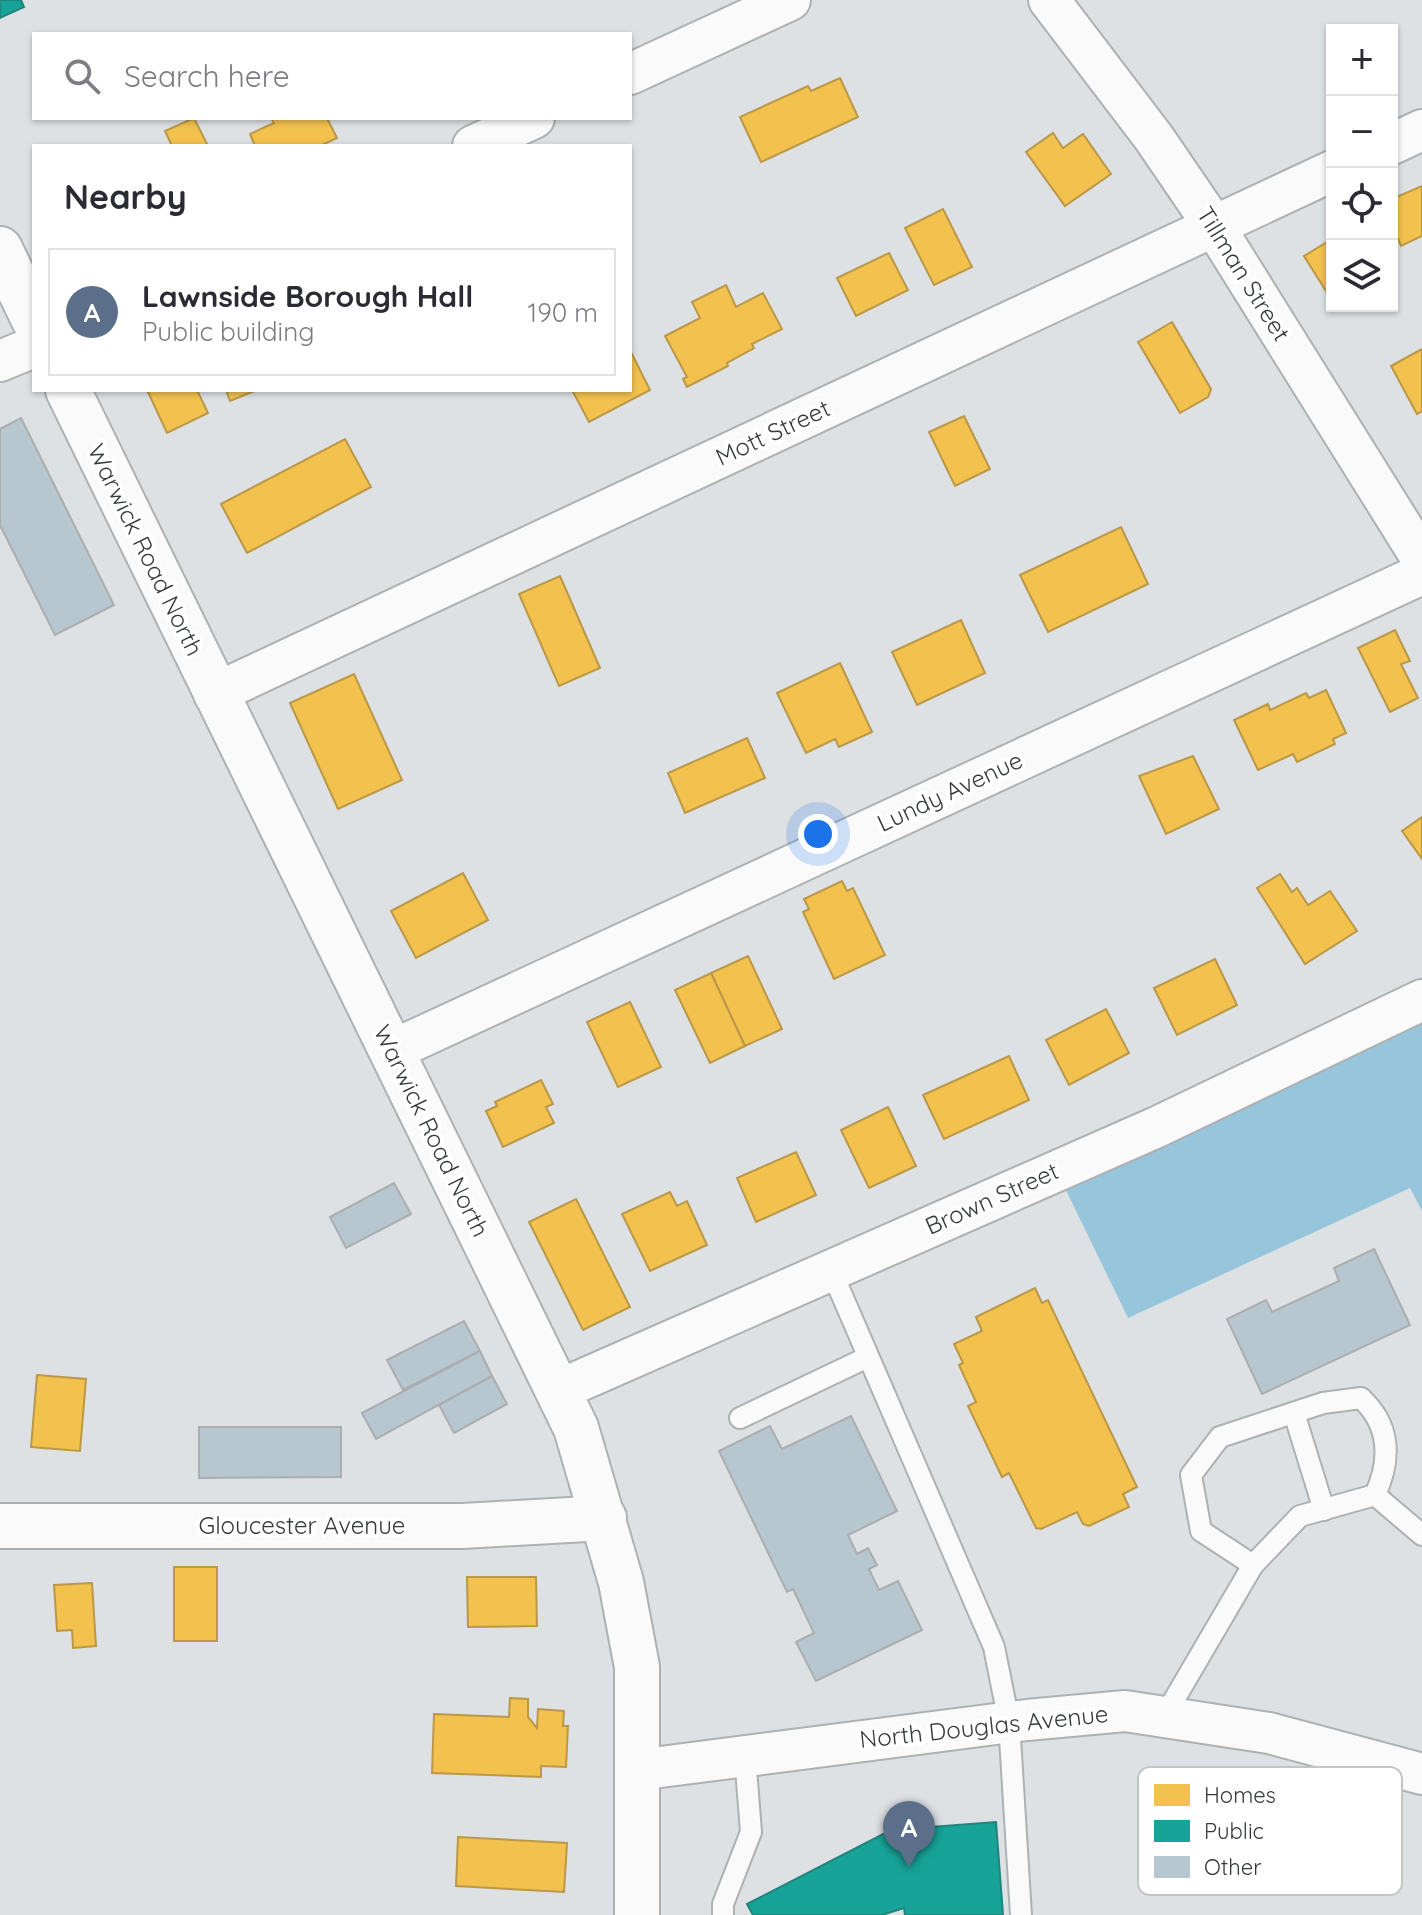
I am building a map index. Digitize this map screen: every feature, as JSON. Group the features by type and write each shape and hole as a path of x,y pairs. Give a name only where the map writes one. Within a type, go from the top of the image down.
{"street":[{"path":"632,73 790,0"},
{"name":"Tillman Street","path":"1049,0 1154,138 1214,226 1422,559"},
{"path":"477,144 530,120"},
{"path":"1398,141 1422,130"},
{"name":"Mott Street","path":"214,694 1326,174"},
{"path":"0,249 32,316"},
{"path":"0,361 32,348"},
{"name":"Warwick Road North","path":"69,392 214,694 576,1428 604,1518 637,1667 637,1915"},
{"name":"Lundy Avenue","path":"391,1051 1422,574"},
{"name":"Brown Street","path":"559,1390 1157,1127 1422,1000"},
{"name":"Gloucester Avenue","path":"0,1526 463,1526 604,1518"},
{"name":"North Douglas Avenue","path":"637,1770 1009,1722 1125,1711 1269,1733 1396,1767"},
{"name":"North Douglas Avenue","path":"1402,1769 1422,1774"}],"lane":[{"path":"831,1270 994,1647 1009,1722 1021,1915"},
{"path":"740,1418 868,1357"},
{"path":"1164,1717 1253,1565 1300,1516 1375,1495 1387,1468 1378,1414 1361,1398 1323,1403 1220,1437 1191,1475 1201,1531 1253,1565"},
{"path":"1294,1413 1324,1510"},
{"path":"1375,1495 1422,1535"},
{"path":"723,1915 723,1904 751,1832 745,1756"}],"shaded area":[{"path":"1422,1008 1422,1211 1410,1188 1128,1318 1063,1184"}],"building: Homes":[{"path":"840,78 858,117 761,162 740,117 808,86 811,91"},
{"path":"195,120 207,144 171,144 165,131"},
{"path":"272,120 328,120 337,138 324,144 254,144 250,134 274,123"},
{"path":"1053,133 1063,148 1083,134 1111,174 1065,206 1026,152"},
{"path":"1422,186 1422,236 1401,246 1398,239 1398,196"},
{"path":"943,209 972,267 934,285 905,228"},
{"path":"1326,243 1326,291 1304,256"},
{"path":"889,253 908,290 856,316 837,278"},
{"path":"726,285 736,307 763,293 782,329 752,344 754,348 727,363 728,366 687,387 683,379 687,377 665,336 700,318 692,302"},
{"path":"1172,322 1211,389 1208,397 1180,413 1138,342"},
{"path":"1422,349 1422,411 1417,414 1391,366"},
{"path":"632,354 650,390 589,422 573,392 632,392"},
{"path":"148,392 198,392 208,413 167,433"},
{"path":"227,392 252,392 230,401"},
{"path":"964,416 990,469 955,486 929,432"},
{"path":"345,439 371,487 247,553 221,504"},
{"path":"1121,527 1148,584 1048,632 1020,575"},
{"path":"560,576 600,668 559,686 519,594"},
{"path":"961,620 985,673 917,705 892,652"},
{"path":"1395,630 1410,661 1401,664 1418,698 1390,712 1358,648"},
{"path":"840,663 872,732 839,747 835,739 806,753 777,693"},
{"path":"354,674 402,780 338,809 290,703"},
{"path":"1326,690 1346,733 1333,739 1335,744 1297,762 1293,754 1258,770 1234,720 1268,704 1270,710 1306,693 1309,698"},
{"path":"747,738 765,778 685,813 668,773"},
{"path":"1193,756 1219,809 1166,834 1139,776"},
{"path":"1422,817 1422,859 1402,831"},
{"path":"463,873 488,920 416,958 391,911"},
{"path":"1280,874 1292,892 1297,888 1308,905 1330,891 1357,931 1305,964 1257,888"},
{"path":"842,881 847,891 853,888 885,955 834,979 803,912 809,909 804,899"},
{"path":"748,956 782,1029 745,1046 711,973"},
{"path":"1215,959 1237,1005 1177,1035 1154,988"},
{"path":"711,973 745,1046 710,1063 675,990"},
{"path":"630,1002 661,1067 618,1087 587,1022"},
{"path":"1106,1009 1129,1053 1069,1085 1046,1040"},
{"path":"1009,1056 1029,1100 944,1139 923,1095"},
{"path":"541,1080 553,1104 546,1107 554,1123 503,1147 486,1111 497,1106 495,1102"},
{"path":"888,1107 916,1166 869,1188 841,1130"},
{"path":"796,1152 816,1195 756,1222 737,1178"},
{"path":"670,1192 677,1206 687,1201 707,1245 650,1271 622,1214"},
{"path":"576,1199 630,1307 583,1330 529,1222"},
{"path":"1035,1288 1042,1303 1048,1300 1137,1487 1123,1494 1129,1507 1089,1526 1083,1524 1077,1512 1041,1529 1036,1528 1009,1473 1002,1477 968,1406 976,1402 959,1365 963,1363 954,1344 982,1331 976,1317"},
{"path":"37,1375 86,1379 80,1451 31,1447"},
{"path":"174,1567 217,1567 217,1641 174,1641"},
{"path":"467,1577 536,1577 537,1626 468,1627"},
{"path":"92,1583 96,1646 73,1648 72,1630 57,1631 54,1585"},
{"path":"510,1698 528,1699 528,1717 537,1728 538,1709 564,1711 563,1726 568,1726 566,1767 541,1766 541,1777 432,1773 434,1714 509,1717"},
{"path":"458,1837 567,1843 564,1892 456,1886"}],"building: Public":[{"path":"0,0 21,0 24,7 0,18"},
{"path":"996,1822 1003,1915 905,1915 904,1908 882,1915 753,1915 747,1904 891,1830"}],"building: Other":[{"path":"21,418 114,605 55,635 0,525 0,429"},
{"path":"394,1183 411,1214 346,1248 330,1217"},
{"path":"1374,1249 1410,1325 1262,1394 1227,1319 1266,1300 1272,1312 1339,1281 1334,1268"},
{"path":"464,1321 480,1351 403,1390 387,1360"},
{"path":"480,1351 492,1376 376,1439 362,1413"},
{"path":"492,1376 507,1404 454,1433 439,1405"},
{"path":"851,1416 897,1511 848,1535 857,1554 868,1548 877,1565 869,1569 879,1590 898,1581 922,1630 816,1681 796,1642 814,1633 793,1589 787,1592 719,1451 770,1426 782,1449"},
{"path":"199,1427 341,1427 341,1477 199,1478"}],"place":[{"name":"Lawnside Borough Hall","path":"909,1867"}]}
